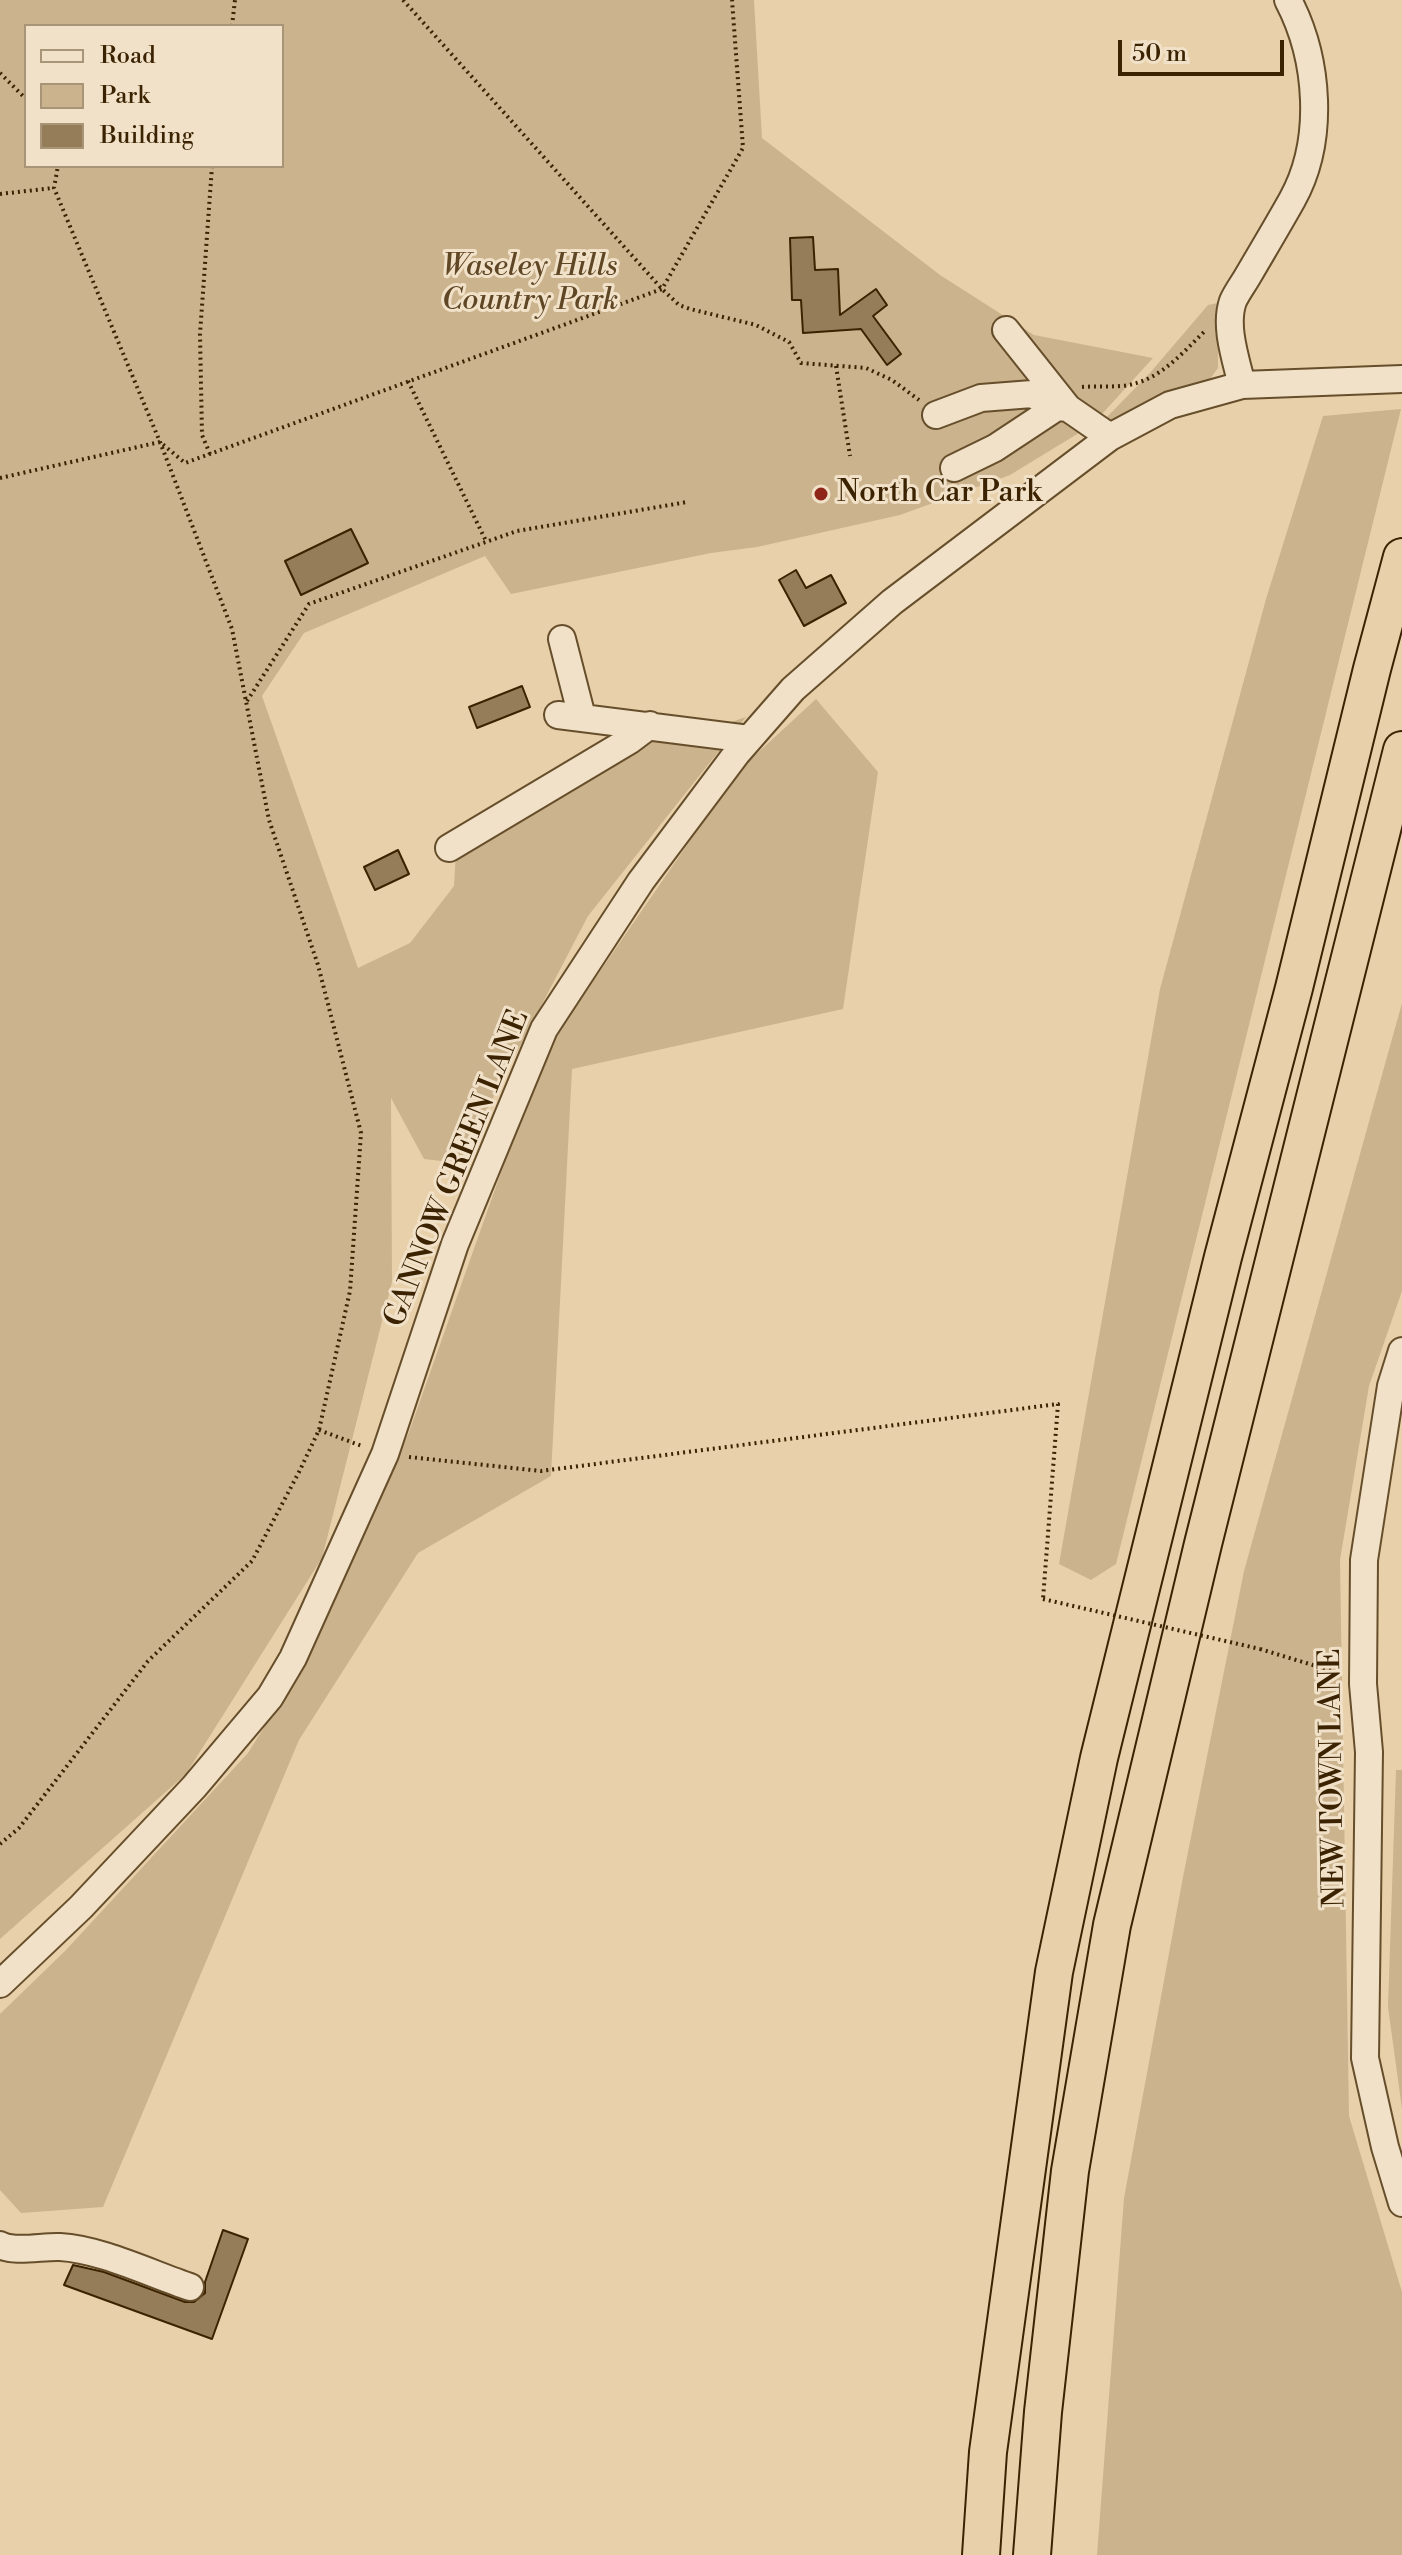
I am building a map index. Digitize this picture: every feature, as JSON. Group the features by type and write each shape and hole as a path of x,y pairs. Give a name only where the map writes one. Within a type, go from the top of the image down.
{"highway":[{"path":"981,2555 988,2452 1054,1972 1099,1758 1402,557"},
{"path":"1032,2555 1043,2412 1070,2171 1112,1925 1207,1529 1402,750"}],"street":[{"path":"1242,385 1230,340 1232,302 1294,197 1309,164 1315,111 1312,75 1296,16 1288,0"},
{"path":"1006,330 1059,402"},
{"name":"GANNOW GREEN LANE","path":"0,1984 81,1907 194,1787 270,1697 293,1658 385,1454 455,1244 544,1029 641,881 749,739 793,689 892,602 1110,437 1170,405 1242,385 1402,379"},
{"path":"936,415 981,398 1032,394 1059,402 1110,437"},
{"path":"954,468 995,448 1059,402"},
{"path":"562,639 570,716 749,739"},
{"path":"449,848 650,725"},
{"name":"NEW TOWN LANE","path":"1402,1351 1391,1386 1364,1560 1363,1684 1369,1752 1365,2058 1385,2147 1402,2203"},
{"path":"4,2248 79,2248 190,2287"}],"path":[{"path":"232,24 235,0"},
{"path":"403,0 679,305 756,325 789,342 801,363 866,368 892,380 936,415"},
{"path":"160,442 185,463 662,289 743,148 732,0"},
{"path":"0,73 24,97"},
{"path":"0,1844 19,1828 148,1661 252,1561 299,1472 319,1430 350,1291 361,1133 318,965 269,820 232,629 160,442 54,188 58,168"},
{"path":"210,454 202,435 200,334 212,168"},
{"path":"0,194 54,188"},
{"path":"1059,402 1144,382 1162,371 1232,302"},
{"path":"836,366 850,456"},
{"path":"408,381 486,541"},
{"path":"0,478 160,442"},
{"path":"246,703 309,604 517,531 687,502"},
{"path":"319,1430 385,1454 541,1471 1058,1404 1043,1599 1260,1649 1335,1671 1363,1684"}],"green space":[{"name":"Waseley Hills Country Park","path":"0,0 754,0 762,138 940,275 1034,335 1153,358 1092,425 1010,475 900,515 757,547 711,553 511,594 485,556 304,633 262,696 358,968 410,943 454,886 457,833 624,736 719,726 746,717 588,916 459,1163 424,1159 391,1098 392,1282 322,1558 186,1774 0,1939"},
{"path":"1218,303 1218,368 1207,383 1123,424 1105,419 1149,374 1208,305"},
{"path":"1401,409 1116,1564 1091,1580 1059,1564 1160,989 1266,599 1323,416"},
{"path":"816,699 878,772 843,1009 572,1069 551,1476 418,1553 299,1740 103,2207 21,2213 0,2190 0,2014 66,1950 248,1753 311,1652 409,1432 543,1054 738,771"},
{"path":"1402,1003 1402,1291 1369,1386 1340,1560 1349,2116 1402,2292 1402,2555 1097,2555 1124,2198 1183,1877 1244,1571"},
{"path":"1396,1770 1402,1770 1402,2109 1388,2007"}],"building":[{"path":"813,237 815,270 838,269 840,315 876,289 887,305 873,316 901,354 887,365 861,329 803,333 801,300 792,300 790,238"},
{"path":"351,529 368,563 301,595 285,561"},
{"path":"796,570 806,588 831,575 846,603 804,626 779,580"},
{"path":"522,686 530,707 477,728 469,707"},
{"path":"398,850 409,874 375,890 364,867"},
{"path":"223,2230 248,2239 212,2339 64,2285 73,2265 104,2272 185,2302 194,2302 205,2293 205,2282"}],"place":[{"name":"North Car Park","path":"821,494"}]}
